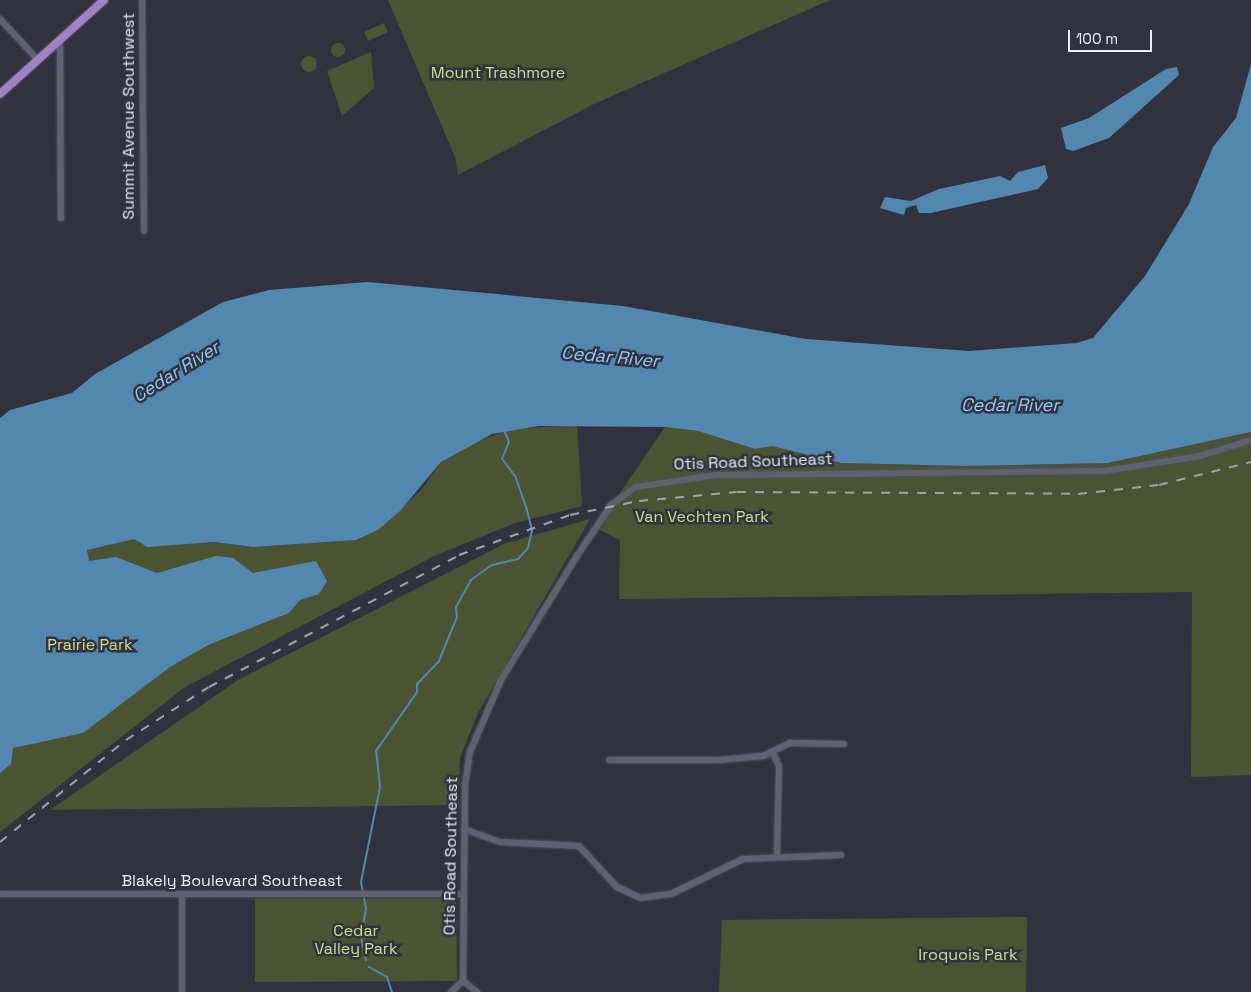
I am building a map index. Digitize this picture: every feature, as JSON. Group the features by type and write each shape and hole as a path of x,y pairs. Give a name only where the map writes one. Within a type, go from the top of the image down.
{"main road":[{"path":"0,94 104,0"}],"street":[{"name":"Summit Avenue Southwest","path":"142,0 144,231"},
{"path":"0,19 38,60"},
{"path":"60,40 61,218"},
{"name":"Otis Road Southeast","path":"463,981 464,829 470,752 501,680 611,505 636,487 716,474 1104,471 1200,456 1251,440"},
{"path":"609,760 719,760 773,753 790,743 844,744"},
{"path":"773,753 779,766 777,856"},
{"path":"464,829 500,842 579,846 617,888 641,898 671,894 743,858 841,855"},
{"name":"Blakely Boulevard Southeast","path":"0,894 463,894"},
{"path":"182,895 182,992"},
{"path":"451,992 463,981 477,992"}],"green space":[{"name":"Mount Trashmore","path":"388,0 830,0 594,104 458,175 455,157"},
{"path":"384,23 388,32 368,41 364,32"},
{"path":"335,43 341,43 345,50 341,57 335,57 331,53 331,47"},
{"path":"371,52 374,88 342,116 327,71"},
{"path":"309,56 315,58 317,64 315,70 309,72 303,70 301,64 303,58"},
{"name":"Prairie Park","path":"577,425 582,506 515,523 434,556 185,687 0,832 0,568 134,539 143,545 214,542 253,547 356,540 378,530 422,489 441,462 474,442 512,429"},
{"name":"Van Vechten Park","path":"665,427 698,431 755,449 772,445 841,463 965,466 1108,463 1251,432 1251,775 1191,777 1192,592 619,599 620,540 596,528"},
{"path":"590,519 478,713 460,757 459,805 50,810 238,680 506,543"},
{"name":"Cedar Valley Park","path":"255,899 456,899 457,981 255,982"},
{"name":"Iroquois Park","path":"1027,917 1026,992 719,992 722,920"}],"water":[{"name":"Cedar River","path":"1251,64 1251,432 1108,463 965,466 841,463 772,446 755,449 698,431 665,427 539,426 492,434 441,462 400,511 378,530 356,540 253,547 214,542 147,547 134,539 87,550 89,561 116,557 157,573 216,556 233,558 253,573 316,561 327,581 319,594 300,600 289,613 208,645 170,667 83,733 13,748 11,764 0,773 0,418 10,410 72,393 95,374 223,302 269,290 368,282 623,306 806,339 969,351 1077,343 1093,338 1145,276 1189,204 1213,147 1236,118"},
{"path":"1177,67 1179,75 1109,138 1073,151 1066,149 1061,128 1089,118 1166,69"},
{"path":"1045,165 1048,178 1038,189 931,213 919,213 916,205 906,208 904,215 880,208 885,197 911,201 939,189 1000,176 1010,181 1018,172"}],"waterway":[{"path":"366,960 361,937 366,908 361,882 380,787 376,751 417,692 417,684 439,661 457,617 456,607 471,580 492,565 518,559 528,548 532,530 527,510 515,476 502,459 509,442 504,430"},
{"path":"369,967 387,977 392,992"}],"railway":[{"path":"0,842 126,740 209,687 459,555 570,515 639,501 737,492 1078,494 1159,485 1251,462"}]}
